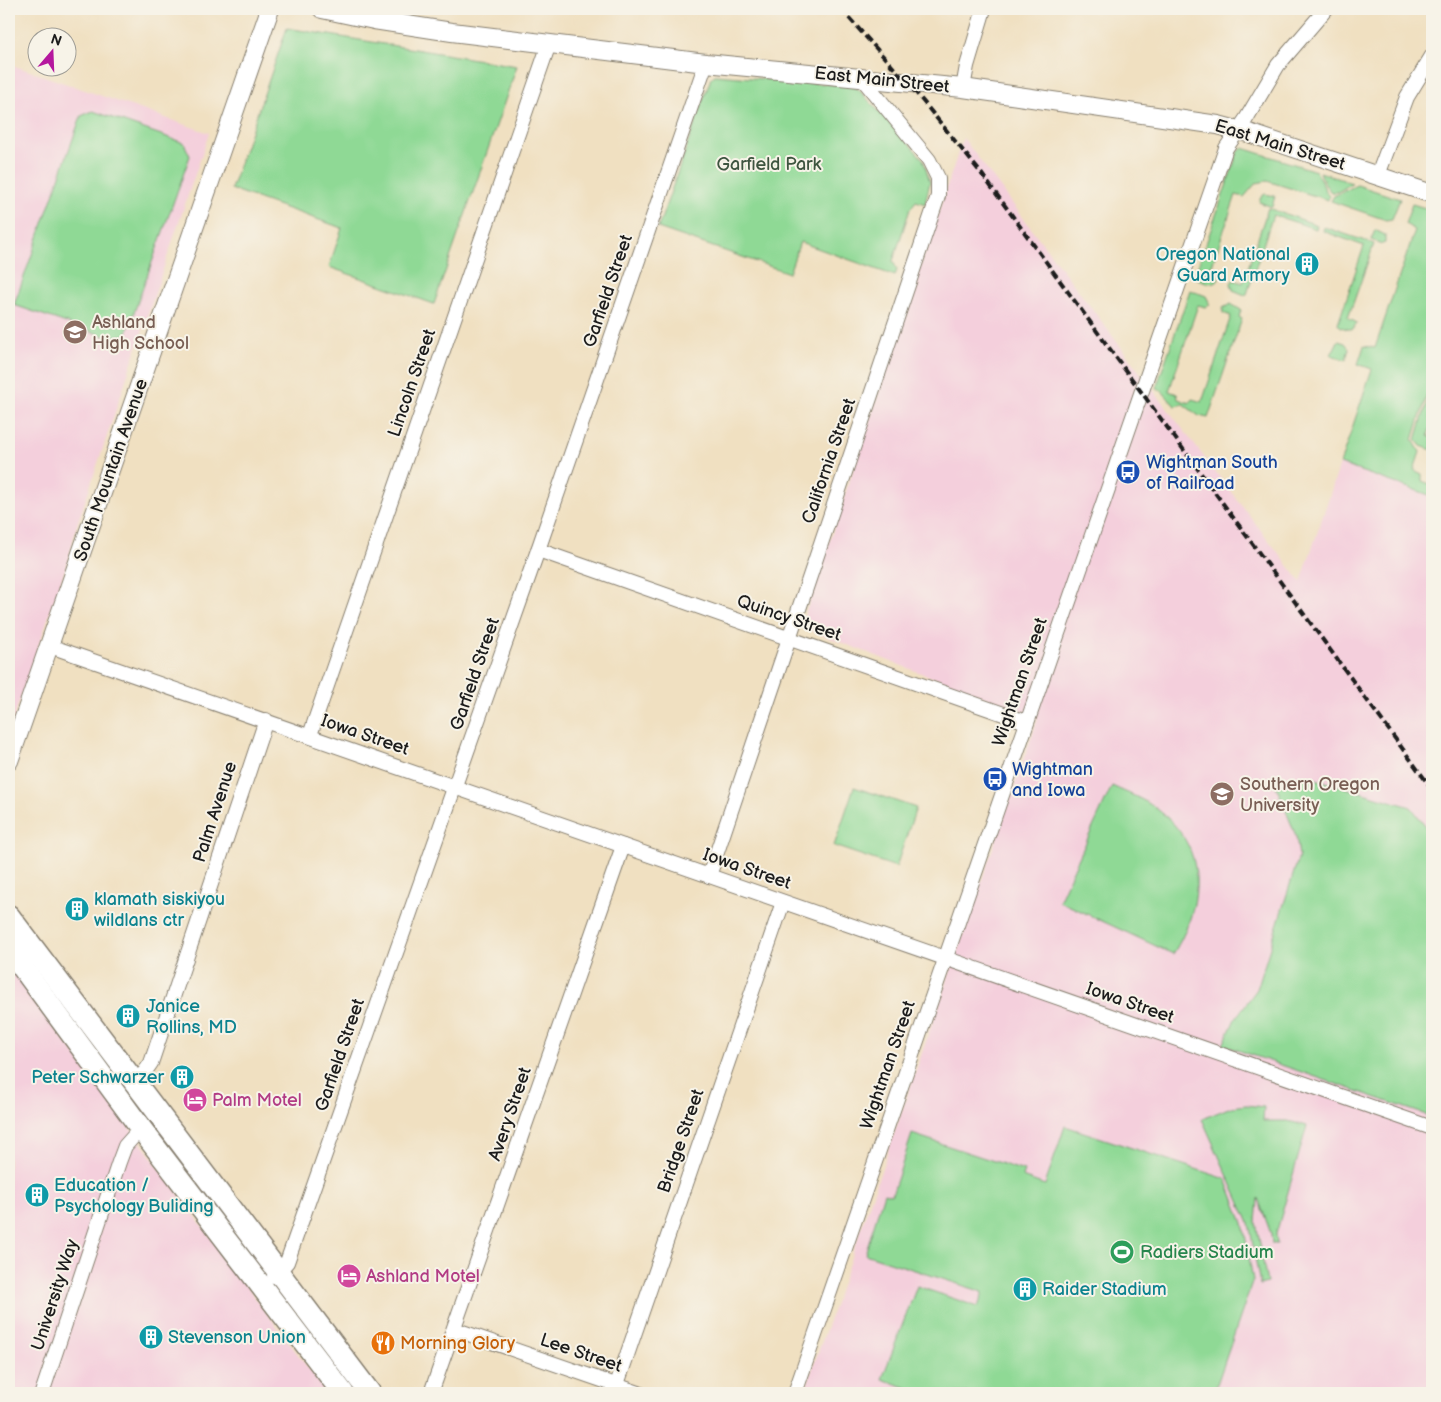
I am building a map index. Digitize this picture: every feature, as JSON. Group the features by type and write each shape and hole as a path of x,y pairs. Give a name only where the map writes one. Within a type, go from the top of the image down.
{"main road":[{"path":"9,916 370,1393"},
{"path":"9,949 141,1128 343,1393"}],"street":[{"name":"South Mountain Avenue","path":"9,761 270,9"},
{"name":"East Main Street","path":"322,9 407,26 706,63 963,88 1239,130 1432,194"},
{"path":"963,88 982,9"},
{"name":"Wightman Street","path":"795,1393 1226,148 1278,65 1326,9"},
{"name":"Lincoln Street","path":"310,736 550,44"},
{"path":"1378,175 1407,97 1432,56"},
{"name":"Garfield Street","path":"262,1286 287,1262 538,550 706,63"},
{"name":"California Street","path":"709,876 938,196 938,178 930,160 861,77"},
{"name":"Quincy Street","path":"538,550 1026,722"},
{"name":"Iowa Street","path":"50,646 1432,1128"},
{"name":"Palm Avenue","path":"134,1080 144,1073 151,1063 266,720"},
{"name":"Avery Street","path":"431,1393 624,846"},
{"name":"Bridge Street","path":"616,1389 783,902"},
{"name":"University Way","path":"42,1393 119,1162 125,1146 141,1128"},
{"name":"Lee Street","path":"454,1329 616,1389 639,1393"}],"shaded area":[{"name":"Ashland High School","path":"9,64 28,71 28,78 50,78 209,133 75,531 70,555 9,731"},
{"name":"Southern Oregon University","path":"963,138 1197,448 1301,582 1340,464 1432,496 1432,1393 804,1393 1038,718 801,627"},
{"path":"9,964 260,1304 327,1393 9,1393"}],"green space":[{"path":"287,28 517,66 434,304 329,267 342,228 231,189"},
{"name":"Garfield Park","path":"715,75 851,86 858,89 923,159 930,182 925,204 916,201 910,209 893,261 897,270 895,276 800,242 789,273 658,228 711,78"},
{"path":"93,111 184,143 190,156 126,335 107,337 14,305 81,116"},
{"path":"1243,148 1316,171 1329,197 1328,200 1267,181 1256,183 1244,197 1236,195 1210,271 1218,275 1219,278 1216,282 1209,283 1194,278 1238,152"},
{"path":"1320,172 1352,183 1338,192 1331,192 1324,183"},
{"path":"1357,185 1400,199 1392,219 1386,220 1331,201 1334,196"},
{"path":"1265,194 1275,196 1272,207 1259,202"},
{"path":"1412,204 1432,210 1432,324 1430,332 1432,333 1432,378 1413,440 1420,452 1414,470 1422,474 1422,481 1432,485 1432,496 1340,464 1372,369 1358,364 1364,346 1375,348 1415,230 1405,224"},
{"path":"1268,208 1317,225 1316,229 1273,215 1247,294 1245,295 1233,290 1231,283 1233,280 1243,283"},
{"path":"1324,227 1374,244 1348,318 1357,323 1352,330 1340,327 1338,324 1364,246 1323,231"},
{"path":"1375,230 1385,235 1385,243 1382,244 1371,240"},
{"path":"1190,290 1206,296 1210,304 1206,307 1198,305 1169,391 1177,394 1178,399 1189,403 1192,399 1202,402 1231,316 1223,313 1223,308 1231,304 1241,310 1239,317 1242,319 1208,418 1199,416 1183,404 1175,406 1161,390 1156,388"},
{"path":"1338,341 1345,343 1349,348 1346,360 1331,355"},
{"path":"1428,399 1432,400 1430,418 1432,420 1428,436 1432,438 1432,450 1421,446 1416,440"},
{"path":"1305,776 1411,807 1432,834 1432,1117 1223,1045 1235,1019 1257,989 1299,856 1296,836 1276,786"},
{"path":"1112,786 1152,805 1174,824 1186,841 1193,859 1196,877 1191,916 1173,954 1059,901"},
{"path":"854,787 916,808 896,867 834,846"},
{"path":"1246,1105 1264,1107 1263,1121 1288,1121 1307,1126 1276,1234 1277,1244 1272,1244 1271,1234 1258,1198 1256,1222 1267,1283 1260,1285 1249,1223 1202,1119 1231,1107"},
{"name":"Radiers Stadium","path":"1065,1126 1226,1179 1243,1223 1253,1280 1214,1393 922,1393 882,1379 917,1286 978,1307 983,1292 865,1254 884,1193 892,1195 912,1134 1024,1171 1022,1177 1045,1185"}],"railway":[{"path":"841,9 917,94 981,173 1432,789"}],"place":[{"name":"Oregon National Guard Armory","path":"1307,264"},
{"name":"Ashland High School","path":"75,332"},
{"name":"Wightman South of Railroad","path":"1128,472"},
{"name":"Wightman and Iowa","path":"995,779"},
{"name":"Southern Oregon University","path":"1222,794"},
{"name":"klamath siskiyou wildlans ctr","path":"77,909"},
{"name":"Janice Rollins, MD","path":"128,1016"},
{"name":"Peter Schwarzer","path":"182,1077"},
{"name":"Palm Motel","path":"195,1100"},
{"name":"Education / Psychology Buliding","path":"37,1195"},
{"name":"Radiers Stadium","path":"1122,1252"},
{"name":"Ashland Motel","path":"349,1276"},
{"name":"Raider Stadium","path":"1025,1289"},
{"name":"Stevenson Union","path":"151,1337"},
{"name":"Morning Glory","path":"383,1343"}]}
